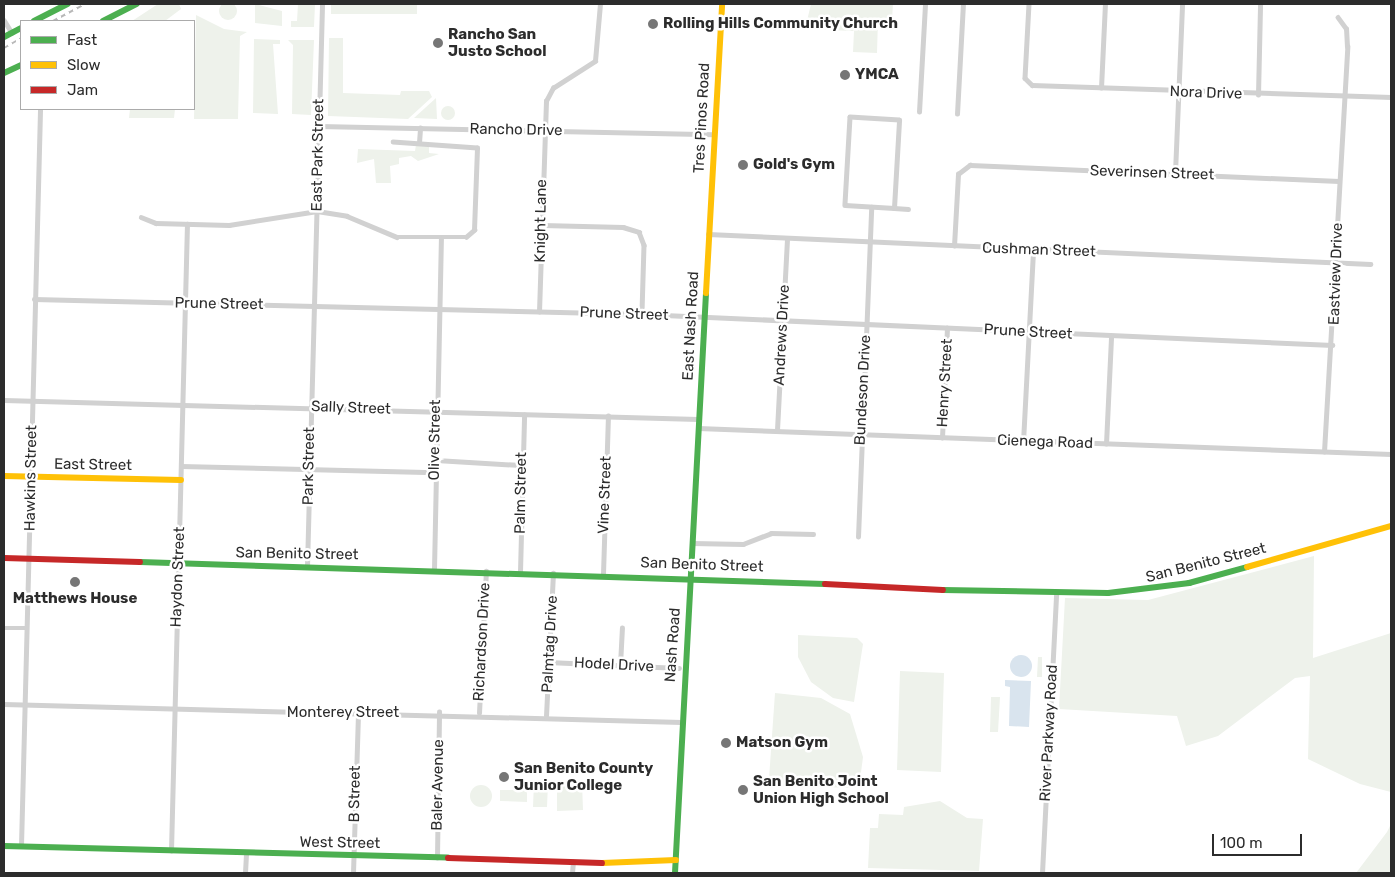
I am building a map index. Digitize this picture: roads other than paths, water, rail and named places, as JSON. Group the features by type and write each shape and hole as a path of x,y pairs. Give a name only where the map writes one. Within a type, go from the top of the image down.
{"street":[{"path":"36,20 68,4"},
{"path":"105,20 137,4"},
{"name":"East Park Street","path":"314,306 322,4"},
{"name":"Knight Lane","path":"539,312 543,130 550,92 598,56 600,4"},
{"name":"Tres Pinos Road","path":"708,234 722,4"},
{"path":"919,112 925,4"},
{"path":"957,114 963,4"},
{"name":"Nora Drive","path":"1028,4 1025,78 1032,85 1258,95 1391,97"},
{"path":"1101,88 1105,4"},
{"path":"1175,173 1182,4"},
{"path":"1258,95 1260,4"},
{"name":"Eastview Drive","path":"1324,452 1332,345 1347,36 1338,18"},
{"path":"4,20 12,33"},
{"path":"4,37 20,29"},
{"path":"4,73 20,65"},
{"name":"Hawkins Street","path":"21,846 40,110"},
{"path":"894,208 899,120 850,117 845,206 894,208 908,208"},
{"name":"Rancho Drive","path":"319,126 713,134"},
{"path":"419,143 420,128"},
{"path":"141,217 156,223 235,224 317,211 347,216 397,237 441,239 466,237 474,230 477,148 393,142"},
{"name":"Severinsen Street","path":"954,246 958,174 964,166 1339,181"},
{"name":"Bundeson Drive","path":"858,537 871,207"},
{"name":"Haydon Street","path":"171,851 188,224"},
{"path":"542,225 623,227 639,232 644,252 642,314"},
{"name":"Cushman Street","path":"708,234 787,240 1370,264"},
{"name":"East Nash Road","path":"698,419 708,234"},
{"name":"Olive Street","path":"434,569 441,239"},
{"name":"Andrews Drive","path":"777,430 787,240"},
{"path":"1023,442 1033,250"},
{"name":"Prune Street","path":"34,299 314,306 439,312 642,314 1332,345"},
{"name":"Park Street","path":"307,567 314,306"},
{"name":"Henry Street","path":"942,438 947,328"},
{"path":"1106,444 1111,336"},
{"name":"Sally Street","path":"4,400 310,406 524,415 698,419"},
{"name":"Palm Street","path":"520,572 521,465 524,415"},
{"name":"Vine Street","path":"602,574 608,416"},
{"name":"Nash Road","path":"675,873 698,419"},
{"name":"Cienega Road","path":"698,428 1023,442 1391,454"},
{"path":"436,460 521,465"},
{"path":"181,466 309,466 435,472"},
{"name":"East Street","path":"4,476 181,480"},
{"name":"San Benito Street","path":"4,558 690,576 1056,592 1138,592 1178,585 1391,526"},
{"path":"692,543 743,544 767,533 813,534"},
{"name":"Richardson Drive","path":"479,713 486,571"},
{"name":"Palmtag Drive","path":"546,716 553,573"},
{"name":"River Parkway Road","path":"1042,873 1056,592"},
{"path":"4,628 27,628"},
{"path":"620,665 622,628"},
{"name":"Hodel Drive","path":"548,662 679,668"},
{"name":"Monterey Street","path":"4,704 358,714 479,713 682,722"},
{"name":"Baler Avenue","path":"437,858 439,712"},
{"name":"B Street","path":"353,873 358,714"},
{"name":"West Street","path":"4,846 573,862 676,860"},
{"path":"245,873 246,854"},
{"path":"572,873 573,862"}],"railway":[{"path":"55,20 85,4"},
{"path":"4,48 20,39"}],"place":[{"name":"Rolling Hills Community Church","path":"653,24"},
{"name":"Rancho San Justo School","path":"438,43"},
{"name":"YMCA","path":"845,75"},
{"name":"Gold's Gym","path":"743,165"},
{"name":"Matthews House","path":"75,582"},
{"name":"Matson Gym","path":"726,743"},
{"name":"San Benito County Junior College","path":"504,777"},
{"name":"San Benito Joint Union High School","path":"743,790"}]}
